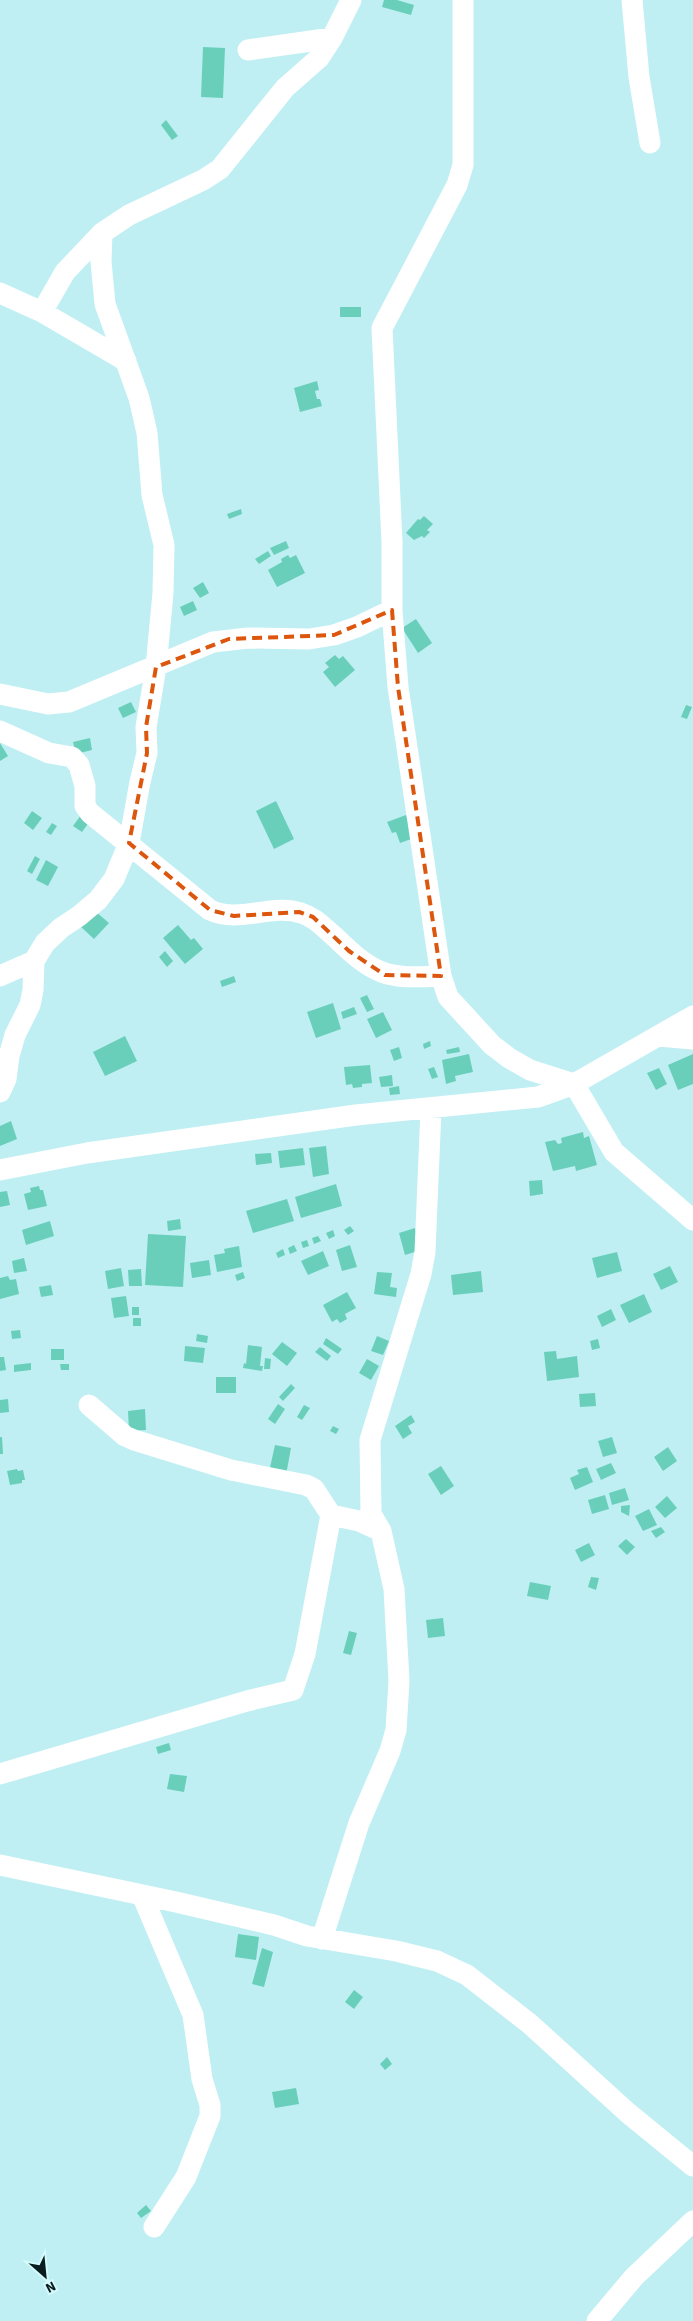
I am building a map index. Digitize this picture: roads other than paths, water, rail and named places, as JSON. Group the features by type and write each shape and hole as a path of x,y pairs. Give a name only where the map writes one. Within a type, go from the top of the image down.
{"street":[{"path":"42,312 65,272 102,233 129,215 203,180 220,169 231,158 285,88 319,58 332,38 351,0"},
{"path":"463,0 464,166 457,185 382,328 392,542 392,610 398,687 441,976 448,996 498,1049 509,1058 530,1070 574,1084 614,1152 693,1220"},
{"path":"632,0 639,77 650,143"},
{"path":"248,50 332,38"},
{"path":"0,1092 6,1079 9,1056 15,1035 30,1004 33,990 34,961 45,943 61,928 98,900 114,878 129,843 147,753 146,727 156,666 163,593 164,545 152,494 147,433 139,398 105,304 101,262 102,233"},
{"path":"0,293 42,312 126,361"},
{"path":"0,694 48,704 69,702 213,642 248,638 309,638 334,635 357,627 392,610"},
{"path":"0,731 49,753 72,757 79,766 83,777 85,806 210,910 221,915 234,916 299,912 312,917 367,965 385,975 404,978 441,976"},
{"path":"0,976 34,961"},
{"path":"0,1170 87,1153 346,1116 538,1097 574,1084 693,1016"},
{"path":"658,1036 693,1039"},
{"path":"322,1939 359,1823 390,1750 396,1730 399,1688 394,1590 381,1531 374,1521 370,1507 370,1440 421,1274 428,1202 431,1109"},
{"path":"0,1774 247,1701 293,1690 305,1654 331,1515 317,1493 306,1486 231,1470 134,1440 125,1436 89,1405"},
{"path":"331,1515 359,1522 381,1531"},
{"path":"0,1865 274,1925 307,1936 396,1951 437,1961 466,1975 530,2024 628,2113 693,2166"},
{"path":"142,1895 193,2015 201,2072 210,2105 210,2116 186,2177 154,2227"},
{"path":"601,2319 634,2277 693,2221"}]}
